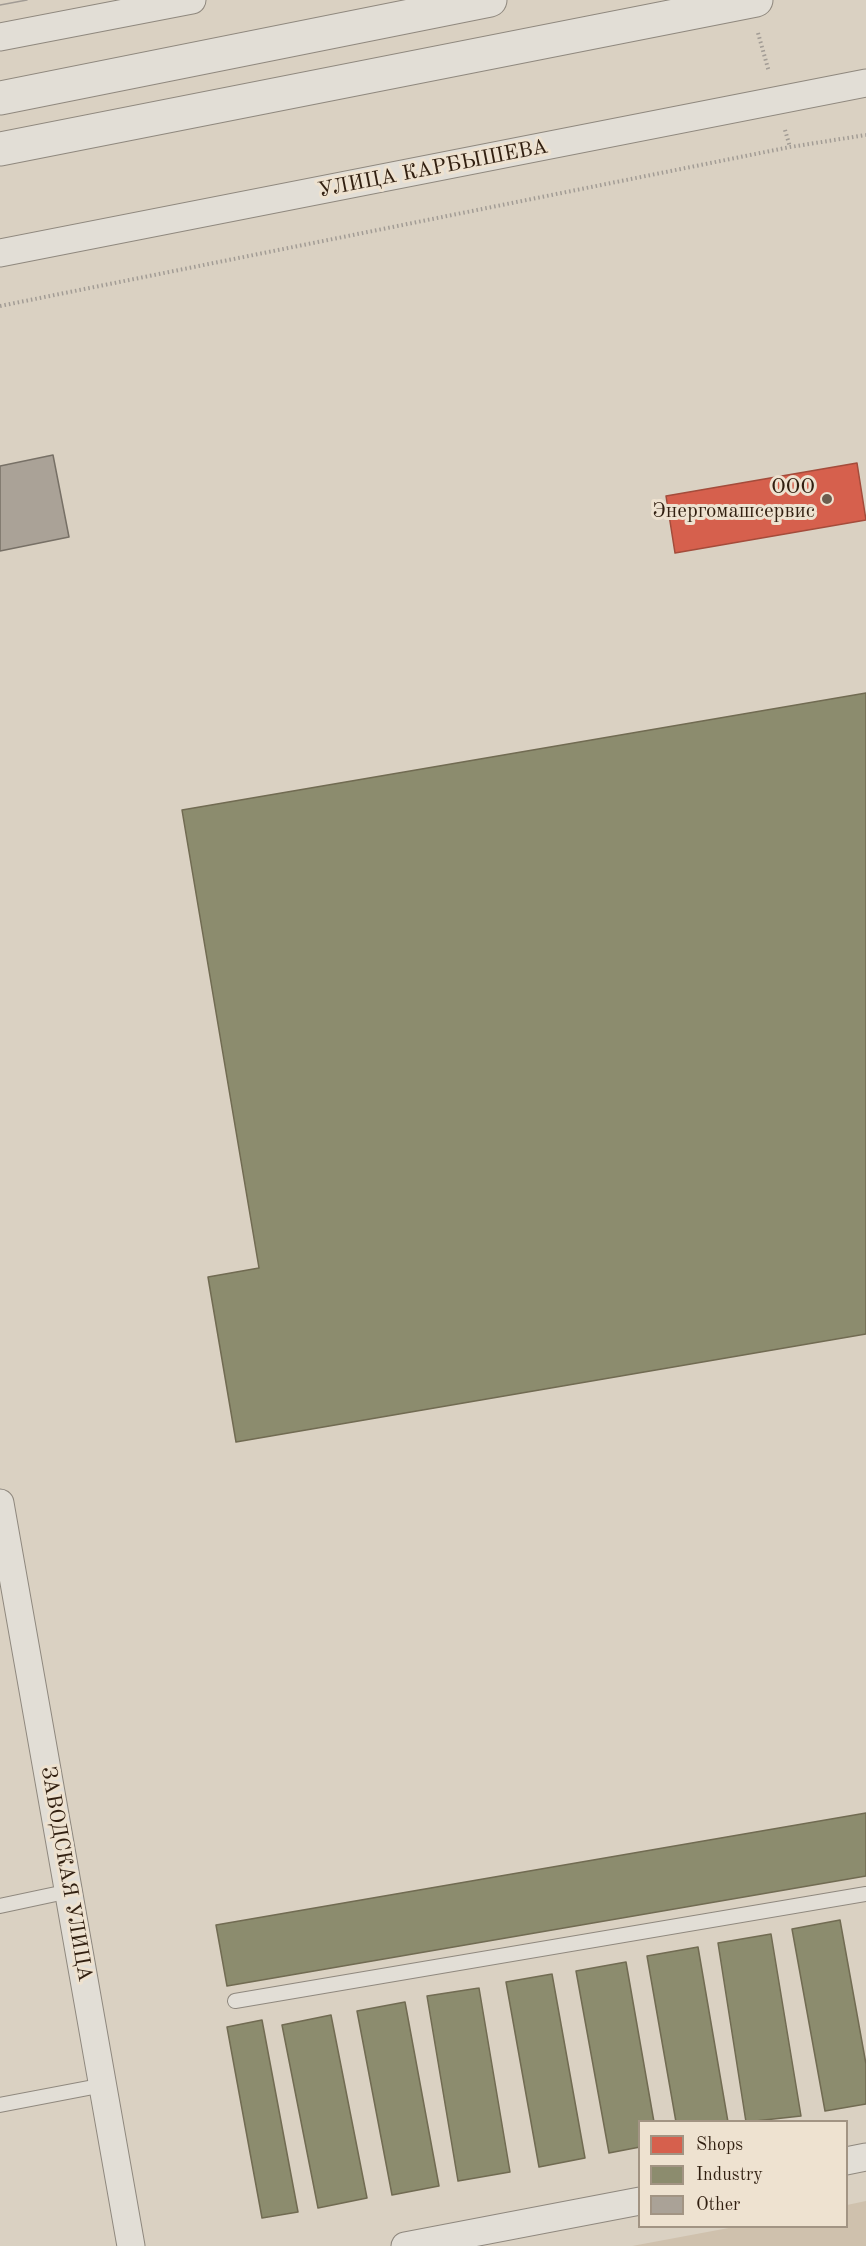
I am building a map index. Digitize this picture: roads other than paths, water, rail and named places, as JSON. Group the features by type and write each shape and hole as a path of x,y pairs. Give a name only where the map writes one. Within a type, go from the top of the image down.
{"street":[{"path":"0,37 192,0"},
{"path":"0,98 490,0"},
{"path":"0,149 756,13"},
{"name":"УЛИЦА КАРБЫШЕВА","path":"0,253 866,83"},
{"name":"ЗАВОДСКАЯ УЛИЦА","path":"0,1503 131,2246"},
{"path":"848,2161 866,2157"},
{"path":"405,2246 638,2201"}],"lane":[{"path":"0,1906 69,1891"},
{"path":"235,2001 866,1894"},
{"path":"0,2105 104,2085"}],"tram line":[{"path":"0,5 27,0"}],"place":[{"name":"ООО Энергомашсервис","path":"827,499"}]}
